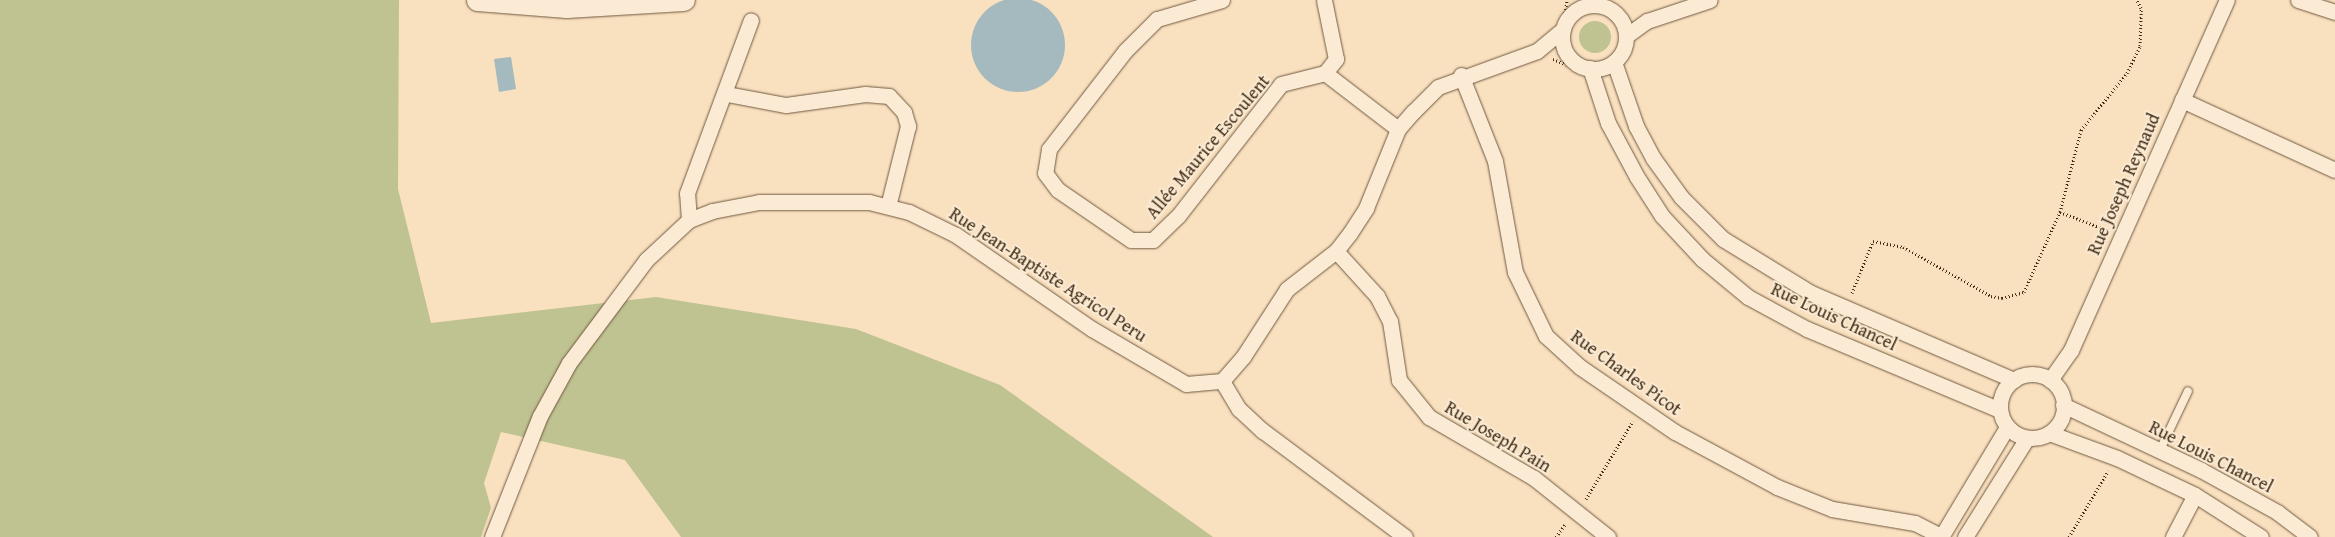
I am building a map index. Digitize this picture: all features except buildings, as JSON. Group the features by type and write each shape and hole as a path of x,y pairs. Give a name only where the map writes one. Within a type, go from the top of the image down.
{"street":[{"path":"485,0 568,7 684,0"},
{"name":"Allée Maurice Escoulent","path":"1222,0 1157,19 1125,51 1049,149 1044,173 1058,190 1131,240 1153,240 1178,216 1281,84 1324,73"},
{"path":"1324,0 1336,59 1324,73 1398,129"},
{"path":"1626,26 1710,0"},
{"name":"Rue Joseph Reynaud","path":"2051,378 2071,350 2227,0"},
{"path":"2298,0 2335,12"},
{"path":"1405,537 1263,431 1239,409 1222,381 1243,357 1287,289 1336,251 1366,208 1398,129 1438,87 1461,75 1537,51 1563,29 1576,5 1603,2 1626,26"},
{"path":"689,220 688,193 727,94 751,20"},
{"path":"1537,51 1567,54 1590,68 1614,62 1626,26"},
{"path":"1563,29 1567,54"},
{"name":"Rue Louis Chancel","path":"1614,62 1636,126 1653,158 1700,217 1760,264 1845,309 2017,375"},
{"name":"Rue Louis Chancel","path":"1590,68 1608,123 1657,208 1717,271 1748,296 1807,329 2000,410"},
{"name":"Rue Charles Picot","path":"1461,75 1495,161 1505,234 1529,307 1546,336 1580,367 1675,432 1805,501 1915,523 1941,537"},
{"path":"727,94 786,105 865,94 889,96 904,112 908,126 888,206"},
{"path":"2182,100 2335,170"},
{"name":"Rue Jean-Baptiste Agricol Peru","path":"492,537 540,416 569,363 646,260 689,220 759,202 888,206 956,236 1092,329 1186,384 1222,381"},
{"name":"Rue Joseph Pain","path":"1336,251 1377,296 1390,321 1399,380 1429,417 1534,478 1578,511 1608,537"},
{"path":"2049,433 2061,420 2063,405 2061,394 2051,378 2031,374 2017,375 2002,393 2000,410 2007,427 2027,438 2049,433 2117,458 2194,495 2261,537"},
{"name":"Rue Louis Chancel","path":"2063,405 2160,450 2277,512 2310,537"},
{"path":"1941,537 2007,427"},
{"path":"1965,537 2027,438"},
{"path":"2173,537 2194,495"}],"lane":[{"path":"2160,450 2188,391"}],"path":[{"path":"1845,309 1873,241 1903,247 1991,296 2002,298 2024,292 2060,212 2081,130 2127,73 2140,46 2141,8 2136,0"},
{"path":"1603,2 1626,26"},
{"path":"2060,212 2121,235"},
{"path":"2017,375 2040,369 2051,378"},
{"path":"1556,537 1578,511 1641,408"},
{"path":"2069,537 2117,458"}],"green space":[{"path":"0,0 399,0 398,189 431,323 656,297 856,329 1000,385 1213,537 681,537 625,460 501,432 484,483 491,508 481,537 0,537"},
{"path":"1595,21 1606,26 1611,37 1606,48 1595,53 1584,48 1579,37 1584,26"}],"water":[{"path":"1018,-2 1036,2 1051,12 1061,27 1065,45 1061,63 1051,78 1036,88 1018,92 1000,88 985,78 975,63 971,45 975,27 985,12 1000,2"},
{"path":"511,57 516,89 499,92 494,59"}]}
